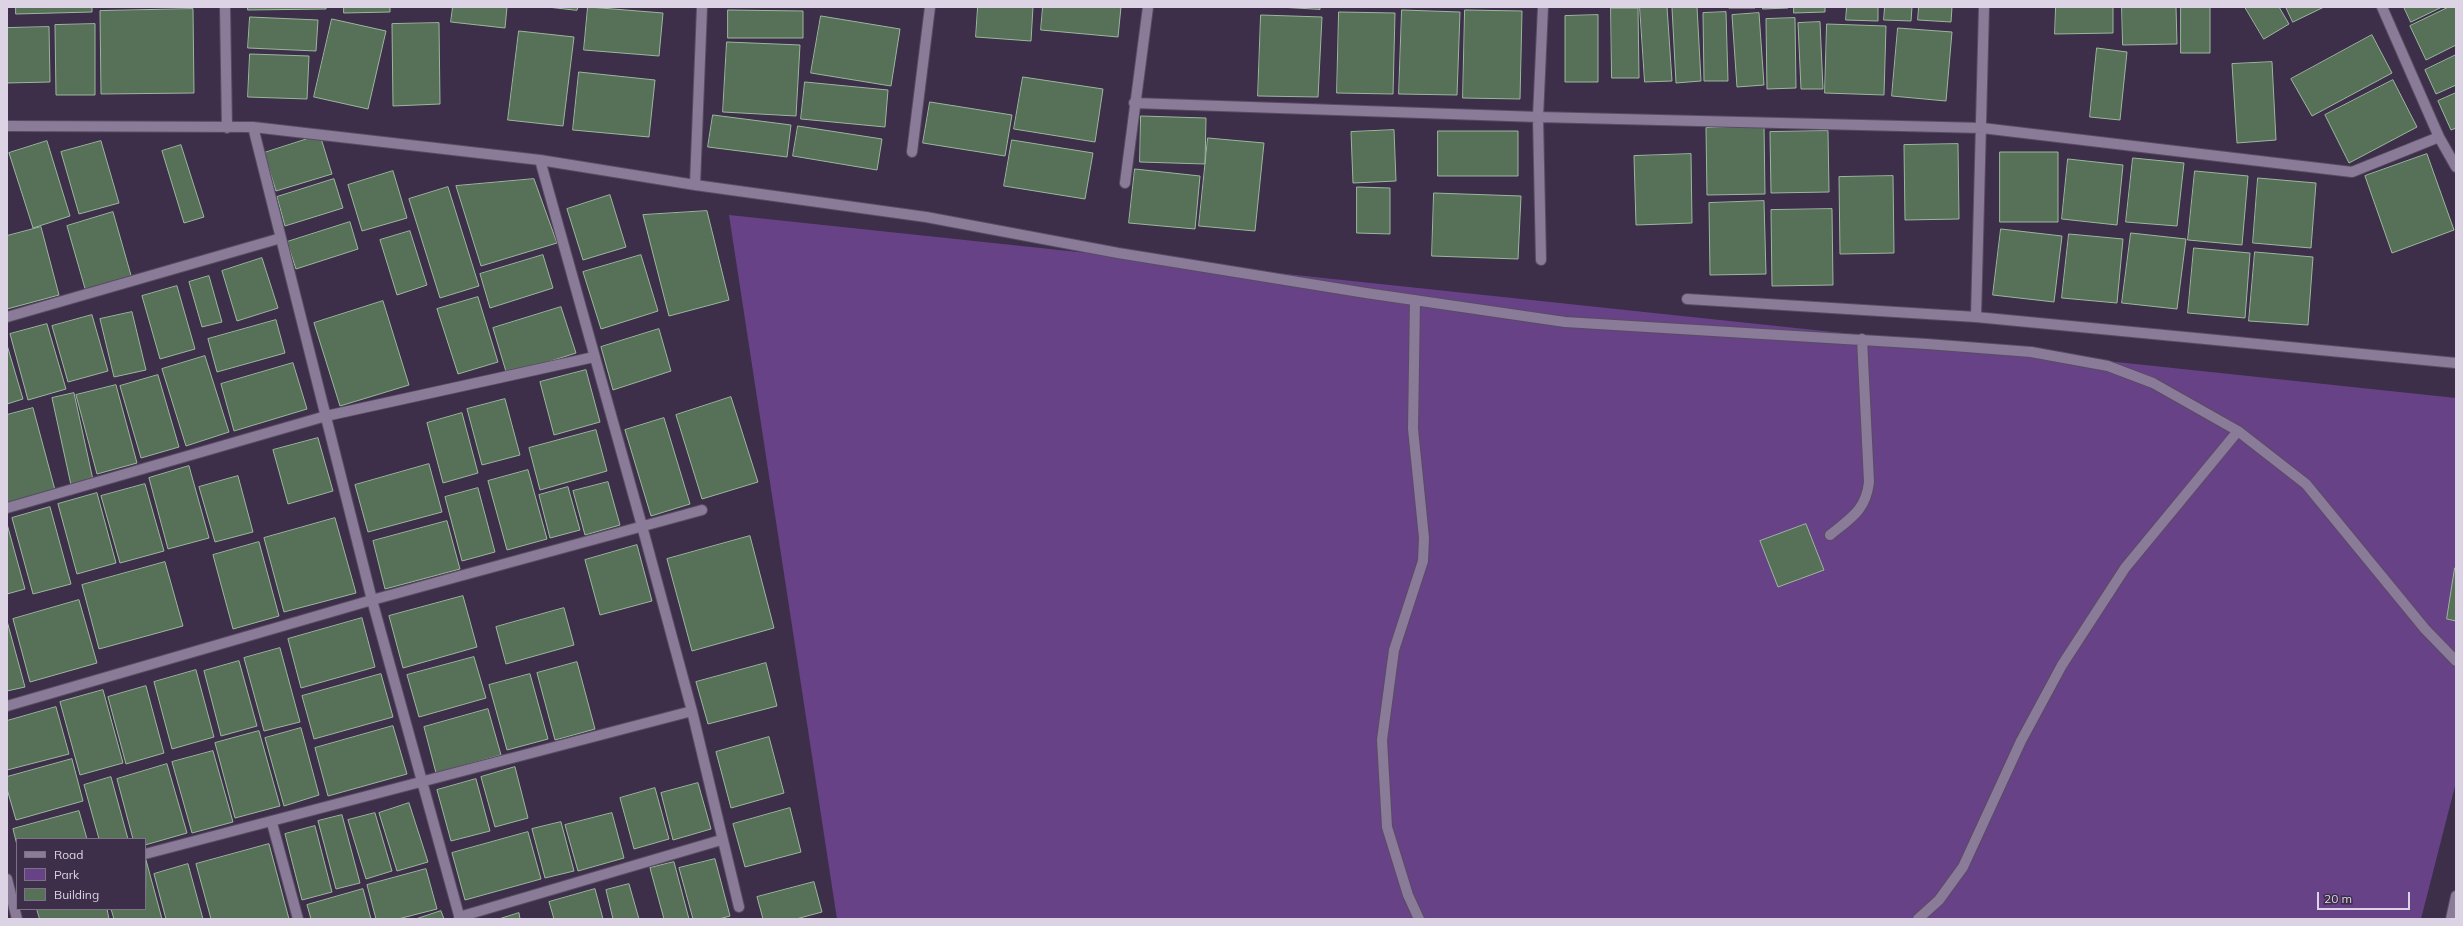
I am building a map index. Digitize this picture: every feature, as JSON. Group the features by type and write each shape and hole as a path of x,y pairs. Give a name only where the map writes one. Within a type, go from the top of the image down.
{"street":[{"path":"225,7 227,128"},
{"path":"695,185 702,7"},
{"path":"912,152 930,7"},
{"path":"1125,183 1134,102 1148,7"},
{"path":"1541,260 1538,117 1543,7"},
{"path":"1976,317 1984,7"},
{"path":"2382,7 2439,137 2456,167"},
{"path":"1134,102 1538,117 1982,128 2352,172 2439,137"},
{"path":"7,126 253,127 540,160 695,185 926,217 1118,253 1565,322 1862,339 2030,352 2108,366 2153,383 2238,431 2306,484 2425,629 2456,661"},
{"path":"253,127 372,600 460,918 721,840"},
{"path":"540,160 692,712 721,840 739,907"},
{"path":"7,317 281,238"},
{"path":"1687,299 1976,317 2456,363"},
{"path":"1415,300 1413,429 1424,538 1422,561 1394,650 1382,740 1387,827 1408,895 1419,919"},
{"path":"1830,535 1853,517 1867,497 1869,482 1862,339"},
{"path":"7,508 326,416 594,357"},
{"path":"1918,919 1939,900 1963,867 2021,741 2058,672 2125,568 2238,431"},
{"path":"7,706 372,600 702,510"},
{"path":"146,854 272,823 692,712"},
{"path":"272,823 298,919"},
{"path":"11,884 17,919"},
{"path":"2451,919 2456,896"}],"green space":[{"path":"729,215 2456,398 2456,782 2421,919 837,919"}],"building":[{"path":"16,7 92,7 92,12 16,14"},
{"path":"248,7 326,7 326,9 248,10"},
{"path":"344,7 390,7 390,12 344,13"},
{"path":"453,7 507,7 505,28 451,22"},
{"path":"548,7 578,7 577,10"},
{"path":"588,7 663,13 659,56 584,50"},
{"path":"978,7 1033,7 1031,41 976,37"},
{"path":"1043,7 1121,7 1118,37 1041,30"},
{"path":"1279,7 1320,7 1320,9"},
{"path":"1640,7 1667,7 1672,81 1645,82"},
{"path":"1697,7 1701,81 1676,83 1672,8"},
{"path":"1755,7 1755,8 1729,8"},
{"path":"1763,7 1788,7 1788,8 1763,9"},
{"path":"1794,7 1825,7 1825,12 1794,13"},
{"path":"1847,7 1878,7 1878,21 1846,20"},
{"path":"1885,7 1912,7 1911,21 1884,20"},
{"path":"1919,7 1952,7 1951,22 1918,20"},
{"path":"2056,7 2113,7 2113,33 2055,34"},
{"path":"2122,7 2176,7 2177,44 2123,45"},
{"path":"2181,7 2210,7 2210,53 2181,53"},
{"path":"2245,7 2279,7 2289,24 2264,39"},
{"path":"2286,7 2324,7 2293,22"},
{"path":"2404,7 2442,7 2411,22"},
{"path":"2449,7 2456,7 2456,45 2426,60 2410,26"},
{"path":"1611,8 1638,8 1639,78 1612,78"},
{"path":"193,9 194,93 101,94 100,11"},
{"path":"728,10 803,11 803,38 728,38"},
{"path":"1402,10 1460,12 1457,95 1399,94"},
{"path":"1465,10 1522,11 1520,99 1463,98"},
{"path":"1339,12 1395,13 1393,94 1337,93"},
{"path":"1726,12 1728,81 1704,81 1703,13"},
{"path":"1759,13 1764,85 1737,87 1732,15"},
{"path":"1261,15 1322,17 1318,97 1258,96"},
{"path":"1598,15 1598,82 1565,82 1565,16"},
{"path":"821,16 900,29 891,86 811,73"},
{"path":"250,17 318,20 316,51 248,48"},
{"path":"1795,18 1796,88 1767,89 1766,19"},
{"path":"332,19 386,31 368,109 314,97"},
{"path":"1820,22 1823,89 1801,89 1798,23"},
{"path":"439,23 440,104 393,106 392,24"},
{"path":"95,24 95,95 56,95 55,25"},
{"path":"1827,24 1886,26 1884,95 1825,93"},
{"path":"49,27 50,82 7,83 7,28"},
{"path":"1898,28 1952,32 1946,101 1892,96"},
{"path":"519,31 574,37 563,126 508,120"},
{"path":"2372,35 2392,73 2312,116 2291,79"},
{"path":"727,42 800,45 796,116 723,112"},
{"path":"2097,48 2127,52 2120,120 2090,117"},
{"path":"250,54 309,56 307,99 248,97"},
{"path":"2456,55 2456,85 2436,94 2425,70"},
{"path":"2272,62 2276,140 2237,143 2232,64"},
{"path":"579,72 655,80 649,137 573,130"},
{"path":"1023,77 1103,89 1095,142 1014,129"},
{"path":"2393,80 2417,127 2349,163 2325,115"},
{"path":"805,82 888,90 885,127 801,119"},
{"path":"2456,93 2456,128 2451,130 2438,101"},
{"path":"930,102 1012,115 1005,156 923,143"},
{"path":"713,115 791,125 787,157 708,147"},
{"path":"1141,116 1206,118 1205,164 1140,162"},
{"path":"798,126 882,139 877,170 793,156"},
{"path":"1764,126 1765,194 1707,195 1706,128"},
{"path":"1394,130 1396,181 1353,183 1351,132"},
{"path":"1438,131 1518,131 1518,176 1438,176"},
{"path":"1828,131 1829,192 1771,193 1770,132"},
{"path":"320,135 332,174 276,191 264,153"},
{"path":"1208,138 1264,143 1255,231 1199,226"},
{"path":"1012,140 1093,153 1085,199 1004,186"},
{"path":"47,141 70,216 33,228 9,153"},
{"path":"101,141 119,203 79,214 61,152"},
{"path":"1958,144 1959,219 1905,220 1904,145"},
{"path":"181,145 204,217 184,223 162,151"},
{"path":"2000,152 2058,152 2058,222 2000,222"},
{"path":"1691,154 1692,223 1636,225 1634,156"},
{"path":"2427,154 2454,230 2392,253 2365,176"},
{"path":"2133,158 2184,163 2177,226 2126,222"},
{"path":"2068,159 2123,165 2117,225 2062,219"},
{"path":"1135,169 1200,176 1195,229 1129,223"},
{"path":"393,171 407,218 362,231 348,185"},
{"path":"2195,171 2248,176 2242,245 2188,240"},
{"path":"1893,176 1894,253 1840,254 1839,177"},
{"path":"2258,178 2316,183 2311,248 2253,243"},
{"path":"334,179 343,208 285,226 277,197"},
{"path":"534,179 557,243 481,266 456,186"},
{"path":"448,187 479,286 440,298 409,199"},
{"path":"1357,187 1390,188 1390,234 1357,233"},
{"path":"1434,193 1521,196 1518,259 1432,256"},
{"path":"610,195 626,247 583,260 567,209"},
{"path":"1764,201 1766,274 1710,275 1709,203"},
{"path":"1832,209 1833,285 1772,286 1771,210"},
{"path":"707,211 729,300 669,316 643,215"},
{"path":"113,212 132,279 86,292 67,226"},
{"path":"350,222 358,249 296,269 287,242"},
{"path":"41,227 59,295 7,309 7,236"},
{"path":"2001,229 2062,236 2054,302 1993,295"},
{"path":"410,231 427,285 397,295 380,240"},
{"path":"2131,233 2186,239 2177,309 2122,303"},
{"path":"2069,234 2123,239 2117,303 2062,298"},
{"path":"2194,248 2250,253 2245,318 2188,313"},
{"path":"2255,252 2313,257 2308,325 2249,321"},
{"path":"543,255 553,288 490,308 480,274"},
{"path":"641,255 658,311 601,329 583,272"},
{"path":"262,258 278,308 237,321 222,271"},
{"path":"209,276 222,322 202,327 189,282"},
{"path":"177,286 195,349 160,359 142,296"},
{"path":"478,297 498,362 458,374 437,309"},
{"path":"383,301 409,385 340,406 314,323"},
{"path":"561,307 576,353 507,375 493,328"},
{"path":"132,312 146,370 114,377 100,319"},
{"path":"92,315 108,371 68,382 52,326"},
{"path":"276,320 285,353 217,372 208,339"},
{"path":"47,324 66,389 28,400 10,334"},
{"path":"659,329 671,371 613,390 601,347"},
{"path":"7,345 23,399 7,404"},
{"path":"205,356 229,432 186,446 162,369"},
{"path":"293,363 307,409 234,431 221,384"},
{"path":"586,370 600,422 554,435 540,382"},
{"path":"158,375 179,447 141,458 120,386"},
{"path":"116,385 137,463 97,474 76,395"},
{"path":"74,393 93,480 71,485 52,398"},
{"path":"731,397 758,482 702,499 676,415"},
{"path":"505,399 520,455 482,465 467,409"},
{"path":"33,408 55,490 7,503 7,415"},
{"path":"462,413 478,473 443,483 427,423"},
{"path":"664,418 690,504 651,516 625,430"},
{"path":"596,430 607,471 540,490 529,448"},
{"path":"318,438 333,491 288,504 273,450"},
{"path":"429,464 442,512 368,532 355,485"},
{"path":"189,466 209,538 168,549 149,478"},
{"path":"528,470 547,539 507,550 488,481"},
{"path":"238,476 253,532 215,542 199,487"},
{"path":"608,482 620,525 585,535 573,491"},
{"path":"145,484 164,551 120,563 101,496"},
{"path":"568,487 580,530 550,538 539,495"},
{"path":"478,488 495,552 462,561 445,497"},
{"path":"97,493 116,563 77,574 58,504"},
{"path":"50,507 71,584 33,594 12,518"},
{"path":"335,518 356,593 284,612 264,538"},
{"path":"447,521 460,569 385,589 373,541"},
{"path":"7,524 25,589 7,594"},
{"path":"1806,524 1824,570 1778,587 1760,541"},
{"path":"750,536 774,628 692,651 667,559"},
{"path":"259,542 279,616 233,629 213,555"},
{"path":"637,545 652,601 600,615 585,560"},
{"path":"165,562 183,626 99,649 82,585"},
{"path":"2456,568 2456,621 2447,619"},
{"path":"463,596 477,647 403,668 389,616"},
{"path":"79,600 97,663 30,682 13,619"},
{"path":"564,608 574,645 506,664 496,627"},
{"path":"362,618 375,667 301,688 288,639"},
{"path":"7,621 25,687 7,691"},
{"path":"280,648 300,722 264,731 244,658"},
{"path":"474,657 486,698 419,717 407,675"},
{"path":"239,661 257,726 221,736 204,671"},
{"path":"577,662 595,729 555,740 537,673"},
{"path":"766,663 777,706 708,724 696,682"},
{"path":"196,670 214,737 172,749 154,682"},
{"path":"381,674 393,717 314,739 302,696"},
{"path":"530,674 548,739 507,750 489,685"},
{"path":"146,686 164,753 126,764 108,697"},
{"path":"103,690 123,763 80,775 60,702"},
{"path":"56,707 69,754 7,770 7,721"},
{"path":"488,709 501,755 436,773 424,727"},
{"path":"393,726 407,774 328,796 315,748"},
{"path":"301,728 319,795 284,806 265,738"},
{"path":"259,731 280,806 235,818 215,743"},
{"path":"769,737 784,793 731,808 716,752"},
{"path":"213,751 233,822 192,833 172,762"},
{"path":"72,759 83,801 16,820 7,789 7,777"},
{"path":"167,764 187,833 146,845 146,838 133,838 117,779"},
{"path":"515,767 528,818 495,827 481,777"},
{"path":"111,777 128,838 99,838 84,785"},
{"path":"476,779 490,831 451,841 437,790"},
{"path":"698,783 711,829 673,840 661,793"},
{"path":"655,788 669,839 634,849 620,798"},
{"path":"409,803 428,862 397,871 379,813"},
{"path":"790,808 801,852 745,867 733,824"},
{"path":"79,811 87,838 16,838 16,841 13,829"},
{"path":"375,813 392,871 366,879 348,820"},
{"path":"612,813 624,858 578,871 565,825"},
{"path":"342,815 360,883 336,889 318,821"},
{"path":"561,822 574,871 545,878 532,829"},
{"path":"315,826 332,892 302,900 285,834"},
{"path":"528,832 541,879 465,900 452,853"},
{"path":"269,844 289,919 211,919 196,864"},
{"path":"715,859 730,916 719,919 693,919 679,868"},
{"path":"146,860 162,919 114,919 111,910 146,910"},
{"path":"674,862 689,919 664,919 650,868"},
{"path":"188,864 203,919 166,919 154,874"},
{"path":"426,869 437,909 398,919 376,919 367,885"},
{"path":"814,882 822,912 796,919 763,919 757,897"},
{"path":"629,884 639,919 613,919 606,890"},
{"path":"363,889 371,919 311,919 307,905"},
{"path":"595,889 603,919 554,919 549,902"},
{"path":"37,910 107,910 109,919 40,919"},
{"path":"441,911 444,919 416,919"},
{"path":"519,913 520,919 499,919"}]}
